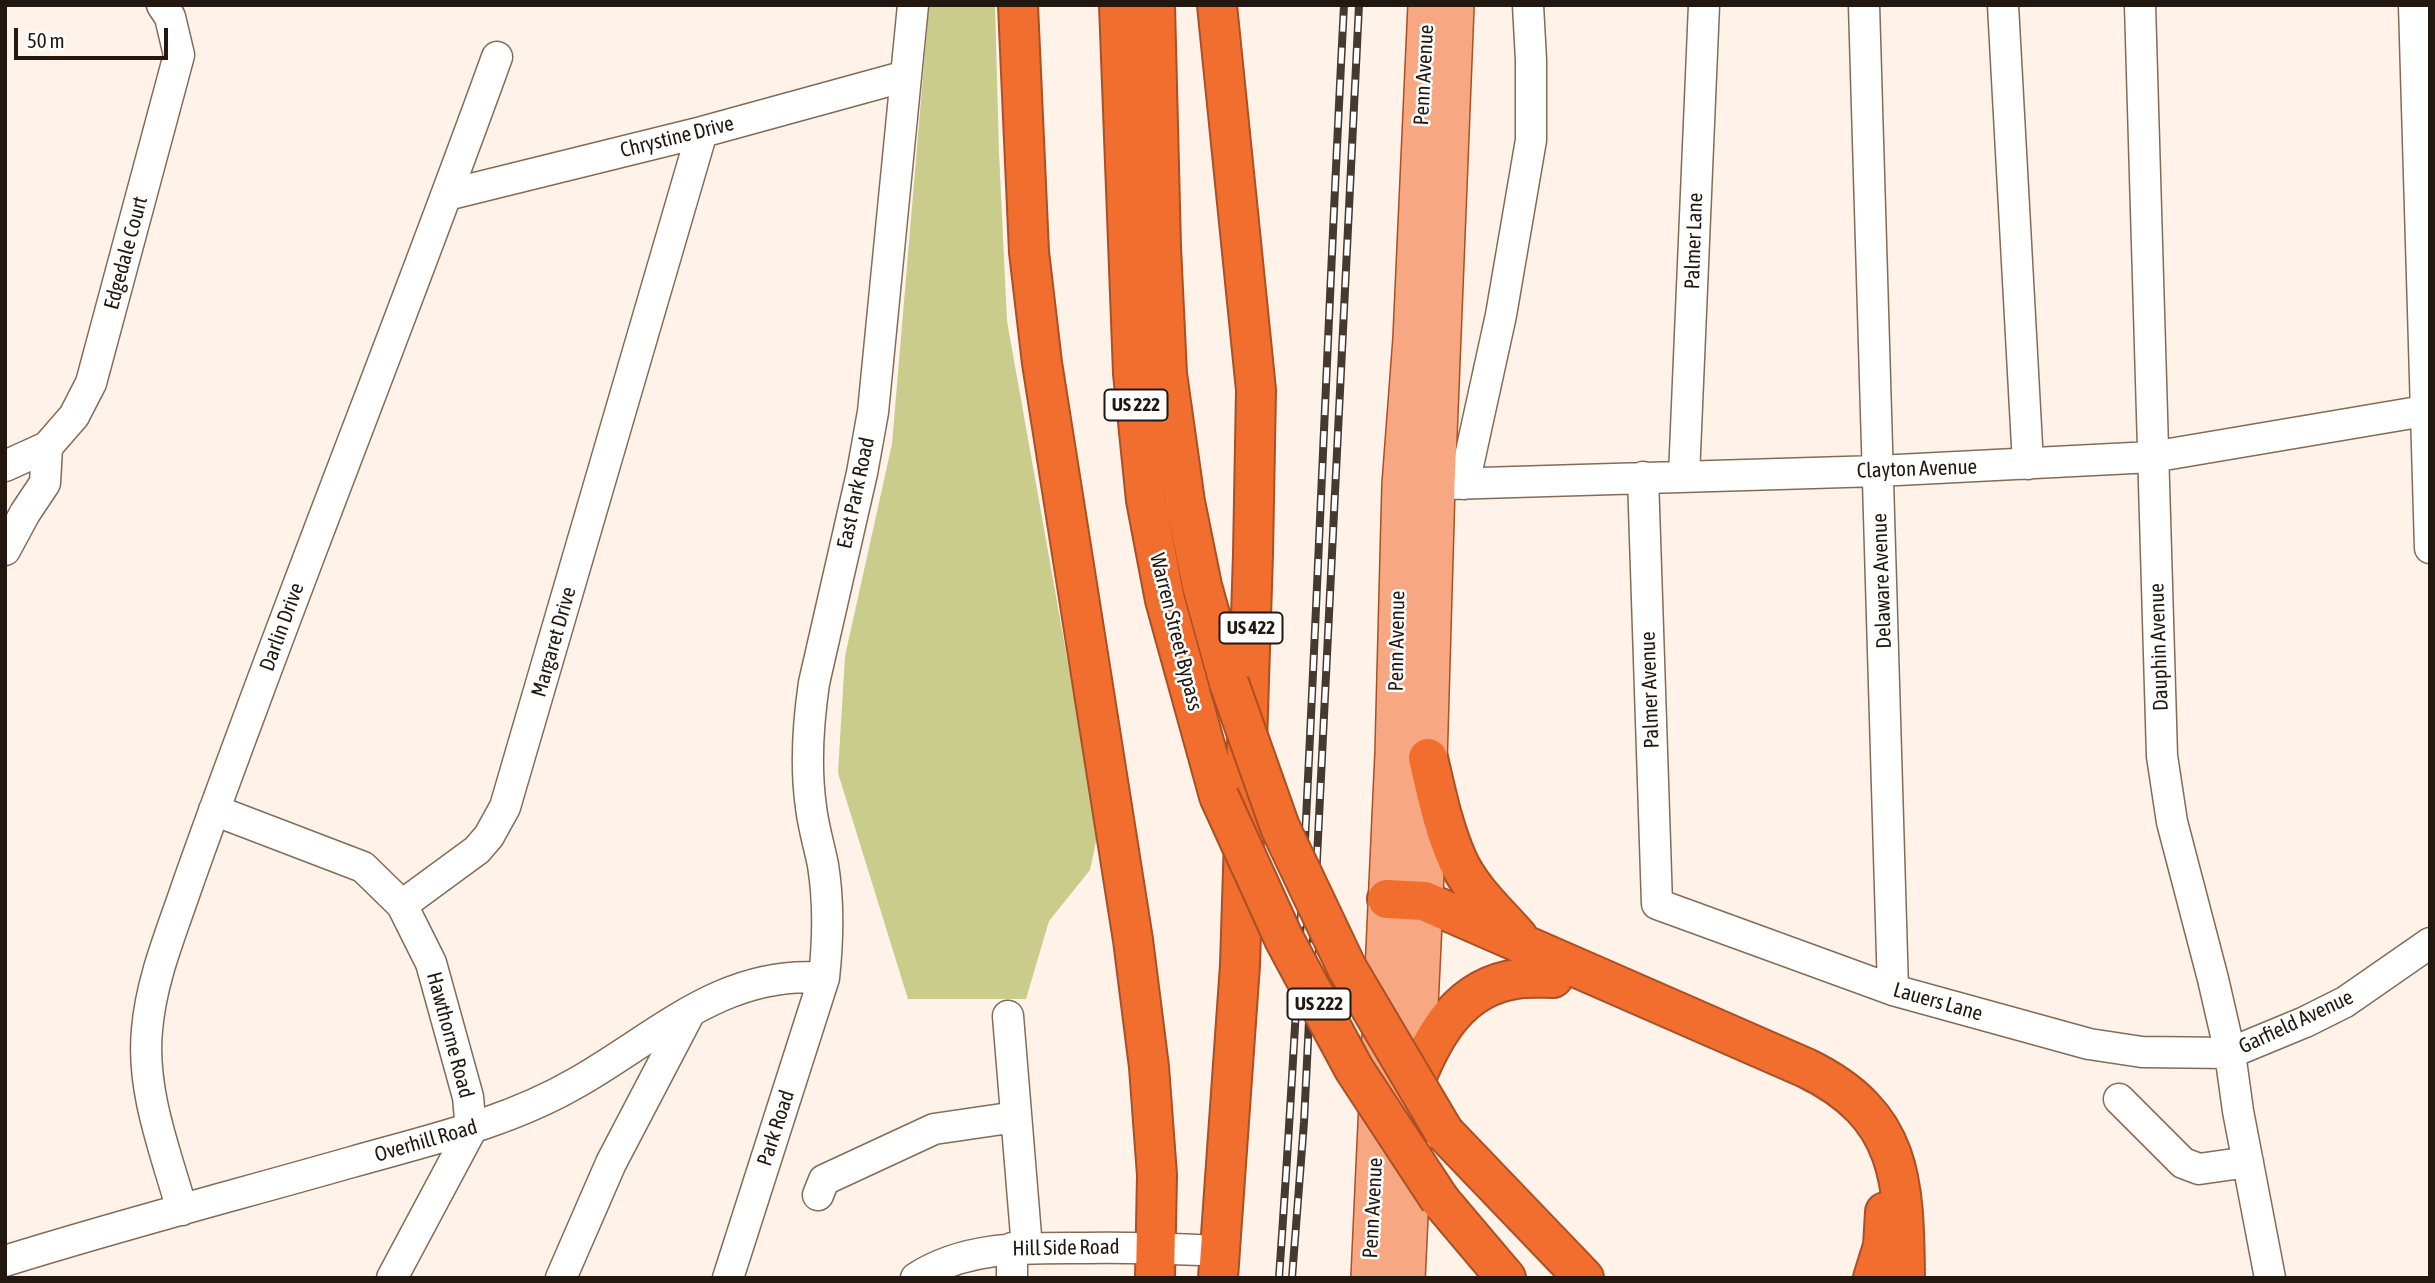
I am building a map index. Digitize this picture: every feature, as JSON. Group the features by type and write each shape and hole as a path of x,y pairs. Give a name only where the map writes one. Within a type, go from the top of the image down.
{"highway":[{"path":"1018,5 1030,252 1040,349 1135,953 1149,1067 1157,1175 1155,1263"},
{"name":"Warren Street Bypass","path":"1119,5 1133,373 1146,500 1165,600 1219,796 1284,939 1354,1069 1440,1200"},
{"name":"Warren Street Bypass","path":"1155,5 1167,373 1185,502 1202,586 1229,683 1280,827 1342,956 1444,1132"},
{"name":"US 422","path":"1217,5 1256,390 1240,965 1220,1264"},
{"path":"1428,758 1457,859 1479,892 1527,946"},
{"path":"1387,899 1527,946 1806,1068 1845,1090 1862,1106 1884,1136 1896,1164 1903,1194 1905,1278"},
{"path":"1424,911 1553,978 1798,1084 1818,1094 1849,1118 1874,1157 1884,1197 1885,1233 1873,1278"},
{"path":"1415,1082 1427,1050 1440,1030 1471,996 1493,985 1516,979 1553,978"},
{"path":"1444,1132 1584,1278"},
{"name":"US 222","path":"1444,1132 1520,1242 1551,1278"},
{"path":"1440,1200 1494,1278"},
{"name":"US 222","path":"1440,1200 1506,1278"}],"main road":[{"name":"Penn Avenue","path":"1370,1278 1394,754 1434,485 1412,339 1427,5"},
{"name":"Penn Avenue","path":"1406,1278 1424,911 1434,485 1455,5"}],"street":[{"name":"Edgedale Court","path":"5,466 47,447 74,416 90,383 179,55 170,17 162,5"},
{"name":"East Park Road","path":"824,978 827,947 826,898 823,865 811,806 808,768 809,714 873,412 913,5"},
{"path":"1434,485 1500,315 1531,140 1528,5"},
{"name":"Palmer Lane","path":"1684,476 1704,5"},
{"name":"Delaware Avenue","path":"1864,5 1893,990"},
{"path":"2003,5 2028,464"},
{"name":"Dauphin Avenue","path":"2140,5 2162,756 2167,796 2230,1053 2238,1111 2270,1278"},
{"path":"2414,5 2430,548"},
{"name":"Darlin Drive","path":"182,1210 155,1115 147,1073 146,1033 160,962 349,446 447,195 497,57"},
{"name":"Chrystine Drive","path":"447,195 702,132 906,76"},
{"name":"Margaret Drive","path":"402,905 477,850 489,836 505,807 702,132"},
{"name":"Clayton Avenue","path":"1434,485 1878,471 2152,457 2428,411"},
{"path":"5,550 45,483 47,447"},
{"name":"Palmer Avenue","path":"1643,477 1657,904"},
{"path":"214,810 363,867 402,905"},
{"name":"Lauers Lane","path":"1657,904 1893,990 2089,1044 2141,1052 2230,1053"},
{"name":"Hawthorne Road","path":"402,905 431,963 468,1097 471,1130"},
{"name":"Garfield Avenue","path":"2230,1053 2335,1007 2430,943"},
{"name":"Overhill Road","path":"5,1261 471,1130 548,1100 690,1011 738,987 800,976 824,978"},
{"name":"Park Road","path":"728,1278 824,978"},
{"path":"561,1278 611,1163 690,1011"},
{"path":"1008,1016 1016,1117 1020,1248 1012,1278"},
{"path":"2119,1098 2183,1163 2199,1169 2248,1162"},
{"path":"818,1195 824,1181 933,1129 1016,1117"},
{"path":"392,1278 471,1130"},
{"name":"Hill Side Road","path":"916,1278 926,1271 988,1251 1020,1248 1155,1263 1220,1264"}],"green space":[{"path":"929,5 995,5 1007,321 1098,832 1090,870 1049,921 1026,999 908,999 838,773 845,656 892,444"}],"railway":[{"path":"1279,1278 1307,801 1344,5"},
{"path":"1292,1278 1304,1122 1359,5"}]}
